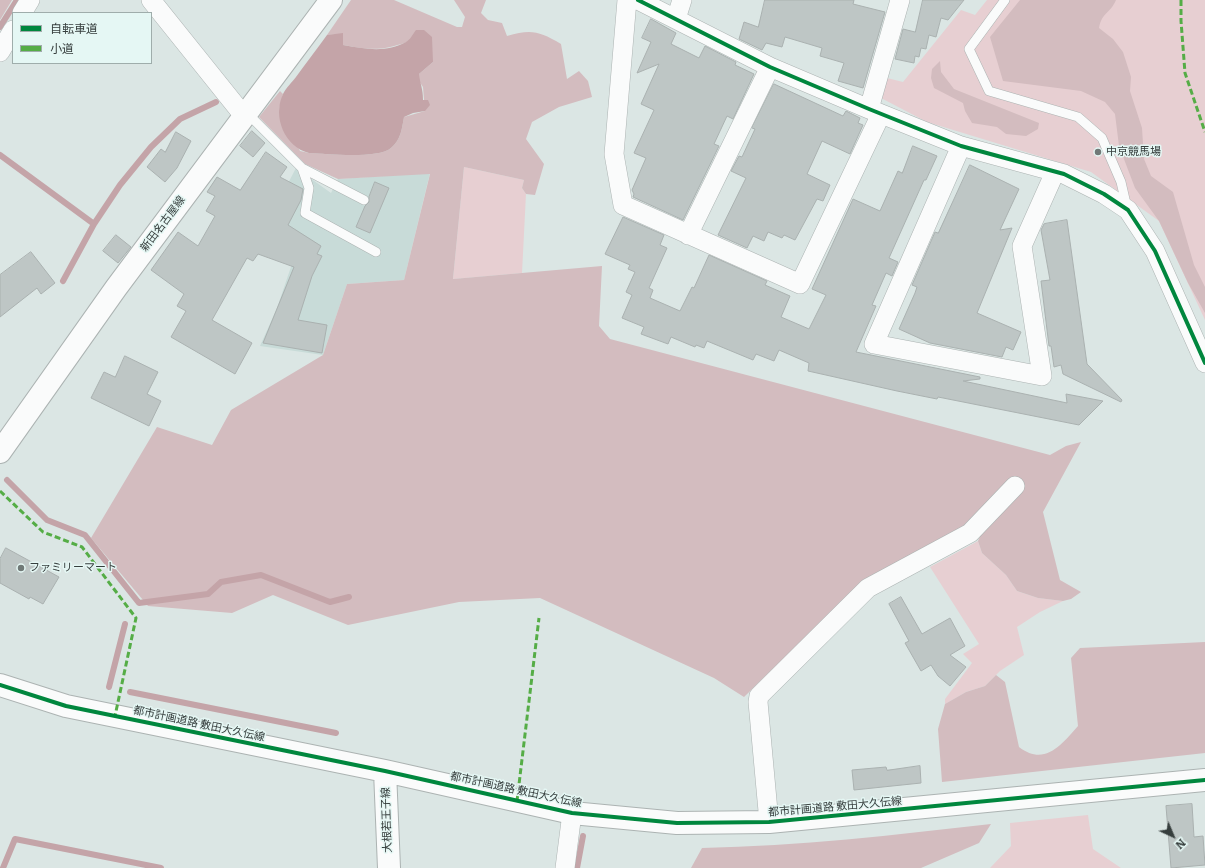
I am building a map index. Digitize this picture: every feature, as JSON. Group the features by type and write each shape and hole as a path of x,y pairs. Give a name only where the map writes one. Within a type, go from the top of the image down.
{"street":[{"path":"23,12 30,0"},
{"path":"151,0 245,114"},
{"name":"新田名古屋線","path":"0,452 116,288 331,0"},
{"path":"627,0 614,154 623,205 800,284 875,112 900,0"},
{"path":"638,0 770,67 875,112 961,146 1064,174 1104,194 1128,210 1155,251 1205,363"},
{"path":"676,19 682,0"},
{"path":"0,52 12,32"},
{"path":"688,235 770,67"},
{"path":"961,146 874,344 1042,376 1022,246 1055,172"},
{"path":"770,822 758,702 759,696 868,588 970,533 1015,486"},
{"name":"都市計画道路 敷田大久伝線","path":"0,685 66,706 385,771 572,813 677,823 770,822 1205,780"},
{"name":"大根若王子線","path":"385,771 388,868"},
{"path":"565,868 572,813"}],"lane":[{"path":"1005,0 969,49 989,91 1078,117 1102,138 1121,182 1128,210"},
{"path":"245,114 302,168 364,200"},
{"path":"302,168 309,188 305,213 376,252"}],"shaded area":[{"path":"0,0 12,0 0,20"},
{"path":"351,0 394,0 457,27 462,27 465,17 454,0 486,0 481,13 488,20 502,23 507,36 522,32 535,32 547,36 561,44 567,79 579,71 588,81 592,97 559,107 532,122 526,139 544,164 535,195 526,194 522,188 524,180 464,167 453,279 602,266 599,326 610,339 1050,455 1066,446 1081,442 1043,512 1060,580 1081,592 1071,599 1063,601 1038,598 1017,591 1006,575 982,553 978,541 987,520 968,526 865,579 744,697 714,678 540,598 459,602 348,625 273,595 232,613 148,606 91,538 157,427 212,445 231,410 323,355 347,284 404,280 430,174 338,179 305,164 259,117 280,91 283,94 279,109 300,151 309,153 364,155 375,154 391,148 399,138 404,117 425,111 423,87 419,81 419,74 433,62 407,42 390,47 368,49 343,45 343,34 327,35"},
{"name":"中京競馬場","path":"987,0 1205,0 1205,320 1159,221 1091,172 927,122 881,98 887,78 903,82 961,10 975,15"},
{"path":"1020,0 1116,0 1114,5 1102,19 1099,28 1113,39 1123,52 1131,77 1130,91 1142,128 1144,159 1151,176 1173,192 1194,265 1205,287 1205,313 1188,283 1159,221 1135,188 1119,146 1115,114 1105,102 1081,91 1003,81 990,37"},
{"path":"416,30 424,30 432,37 433,62 419,74 423,92 423,100 428,100 430,105 425,111 413,113 404,117 399,138 391,148 375,154 364,155 309,153 301,150 287,138 280,121 279,112 283,94 327,35 343,33 343,45 367,49 383,49 391,48 406,42"},
{"path":"940,61 941,72 954,89 1039,123 1038,129 1026,136 1006,134 997,127 972,123 965,111 963,103 934,88 931,78 932,69"},
{"path":"464,167 524,180 522,188 526,194 522,273 453,279"},
{"path":"296,168 331,193 338,179 430,173 404,280 347,284 323,355 260,346 277,308 295,255 260,237"},
{"path":"978,541 982,553 1006,575 1017,591 1038,598 1063,601 1040,612 1017,627 1024,655 1000,671 985,686 966,692 945,704 945,699 972,663 963,654 979,644 930,567"},
{"path":"1205,642 1205,753 942,782 938,729 945,704 966,692 985,686 996,675 1005,682 1019,747 1028,753 1037,755 1045,754 1059,746 1078,726 1071,658 1080,648"},
{"path":"1088,815 1093,849 1121,868 990,868 1011,846 1010,823"},
{"path":"991,824 979,843 921,868 691,868 702,848 775,845 883,836"}],"building":[{"path":"765,0 854,0 853,4 885,12 863,88 838,81 844,63 820,56 822,48 785,37 782,47 766,43 762,50 739,39 744,22 758,27"},
{"path":"923,0 964,0 948,20 941,18 936,37 929,35 926,49 921,48 919,57 915,56 914,63 895,59 903,29 915,32"},
{"path":"651,19 676,33 671,44 699,58 705,46 736,62 735,65 754,74 733,119 727,116 714,144 719,146 683,220 633,197 634,194 632,190 646,158 634,153 654,110 641,104 659,64 637,73 651,42 642,38"},
{"path":"774,84 843,116 846,111 860,118 858,123 863,125 850,154 822,141 807,174 830,185 823,201 817,199 795,240 784,235 782,238 768,232 764,241 753,236 747,248 718,235 746,178 731,171 739,156 742,157 755,129 752,128"},
{"path":"252,131 265,143 253,157 240,146"},
{"path":"176,132 191,141 177,168 165,182 147,167 161,149 165,152"},
{"path":"913,146 937,156 926,180 924,180 889,258 898,262 892,276 886,273 872,305 876,306 856,352 980,377 980,379 963,381 1067,403 1066,394 1103,401 1079,425 938,397 937,399 808,371 809,363 779,350 774,361 756,354 753,360 707,341 704,348 696,345 695,347 671,337 668,344 641,334 644,327 622,318 632,295 626,292 635,272 628,269 630,265 605,254 623,217 664,235 660,245 667,248 649,288 653,290 650,298 680,311 692,287 694,288 709,255 767,281 765,285 790,296 781,317 809,329 826,295 812,289 853,199 880,211 898,171 902,173"},
{"path":"266,152 287,167 280,177 303,189 301,200 288,225 321,246 317,254 322,256 312,276 298,320 327,325 322,353 263,343 294,267 258,254 253,261 247,258 212,320 252,343 235,374 171,337 186,311 177,306 184,294 151,270 178,232 198,246 215,216 206,211 215,196 207,192 217,177 240,190"},
{"path":"970,165 1019,189 1000,230 1012,228 977,313 1021,332 1013,350 1006,347 1002,357 930,343 899,329 917,287 912,285 935,232 938,233"},
{"path":"375,182 389,188 370,233 356,227 365,206 369,202 369,197"},
{"path":"1067,220 1087,364 1122,400 1121,402 1063,374 1061,365 1054,367 1051,346 1049,346 1041,281 1050,280 1041,230 1044,224"},
{"path":"116,235 131,247 118,263 103,251"},
{"path":"31,252 55,283 41,294 37,288 0,317 0,275"},
{"path":"125,356 158,372 147,394 161,401 149,426 91,398 104,372 115,377"},
{"name":"ファミリーマート","path":"6,548 59,577 43,604 30,597 29,599 0,583 0,559"},
{"path":"901,597 922,634 950,618 965,646 950,655 966,667 950,686 938,676 931,665 921,671 905,643 909,641 889,604"},
{"path":"920,766 921,783 854,790 852,770 886,767 887,770"},
{"path":"1192,804 1194,837 1203,836 1205,865 1171,868 1166,806"}],"waterway":[{"path":"0,27 17,0"},
{"path":"63,281 94,224 120,185 151,147 180,119 216,102"},
{"path":"0,155 94,224"},
{"path":"7,480 47,520 85,535 139,603 208,594 221,582 261,575 330,602 349,597"},
{"path":"109,687 125,624"},
{"path":"130,692 336,733"},
{"path":"577,868 583,836"},
{"path":"3,868 15,839 161,868"}],"marked path":[{"path":"1181,0 1185,73 1205,132"},
{"path":"0,491 43,532 82,547 136,618 115,716"},
{"path":"517,801 539,618"}],"cycle path":[{"path":"638,0 770,67 869,109 961,146 1064,174 1104,194 1128,210 1155,251 1205,363"},
{"path":"0,685 66,706 385,771 572,813 677,823 769,822 1205,780"}],"place":[{"name":"中京競馬場","path":"1098,152"},
{"name":"ファミリーマート","path":"21,568"}]}
